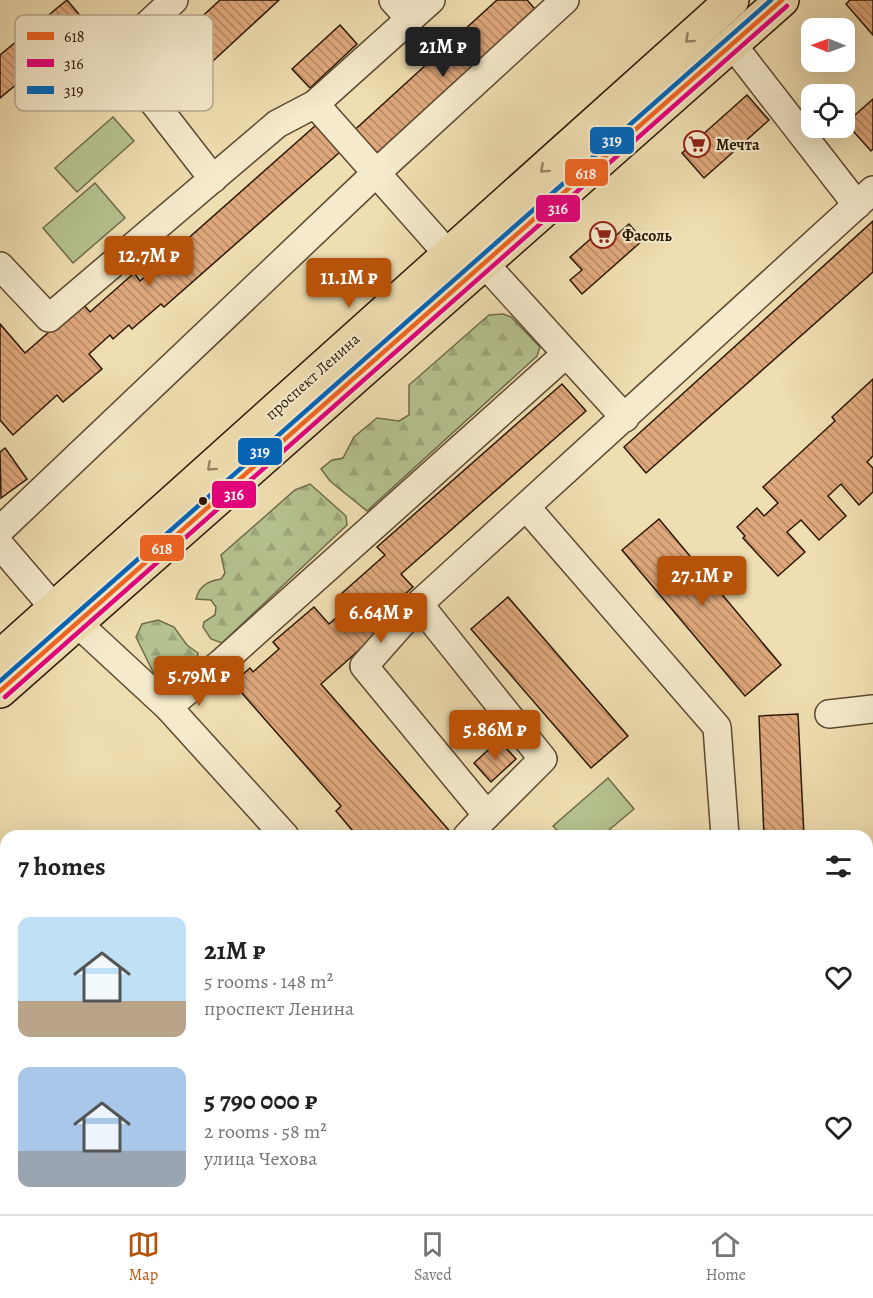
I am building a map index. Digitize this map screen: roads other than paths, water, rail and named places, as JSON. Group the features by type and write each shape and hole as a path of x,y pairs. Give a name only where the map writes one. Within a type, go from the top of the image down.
{"main road":[{"name":"проспект Ленина","path":"0,691 64,616 448,254 732,0"},
{"name":"проспект Ленина","path":"0,657 64,616 484,262 782,0"}],"street":[{"path":"158,15 174,0"},
{"path":"0,266 49,318 277,124 315,104 401,9 431,0"},
{"path":"0,530 375,174 565,0"},
{"path":"487,815 364,666 419,604 865,198 732,44"},
{"path":"315,104 448,254"},
{"path":"160,111 213,179"},
{"path":"484,262 625,418"},
{"path":"168,707 221,663 566,354"},
{"path":"527,508 717,727 725,830"},
{"path":"0,545 64,616 88,633 168,707 280,830"},
{"path":"419,604 543,759 473,830"},
{"path":"829,714 873,709"}],"place":[{"name":"Мечта","path":"697,144"},
{"name":"Фасоль","path":"603,235"}]}
